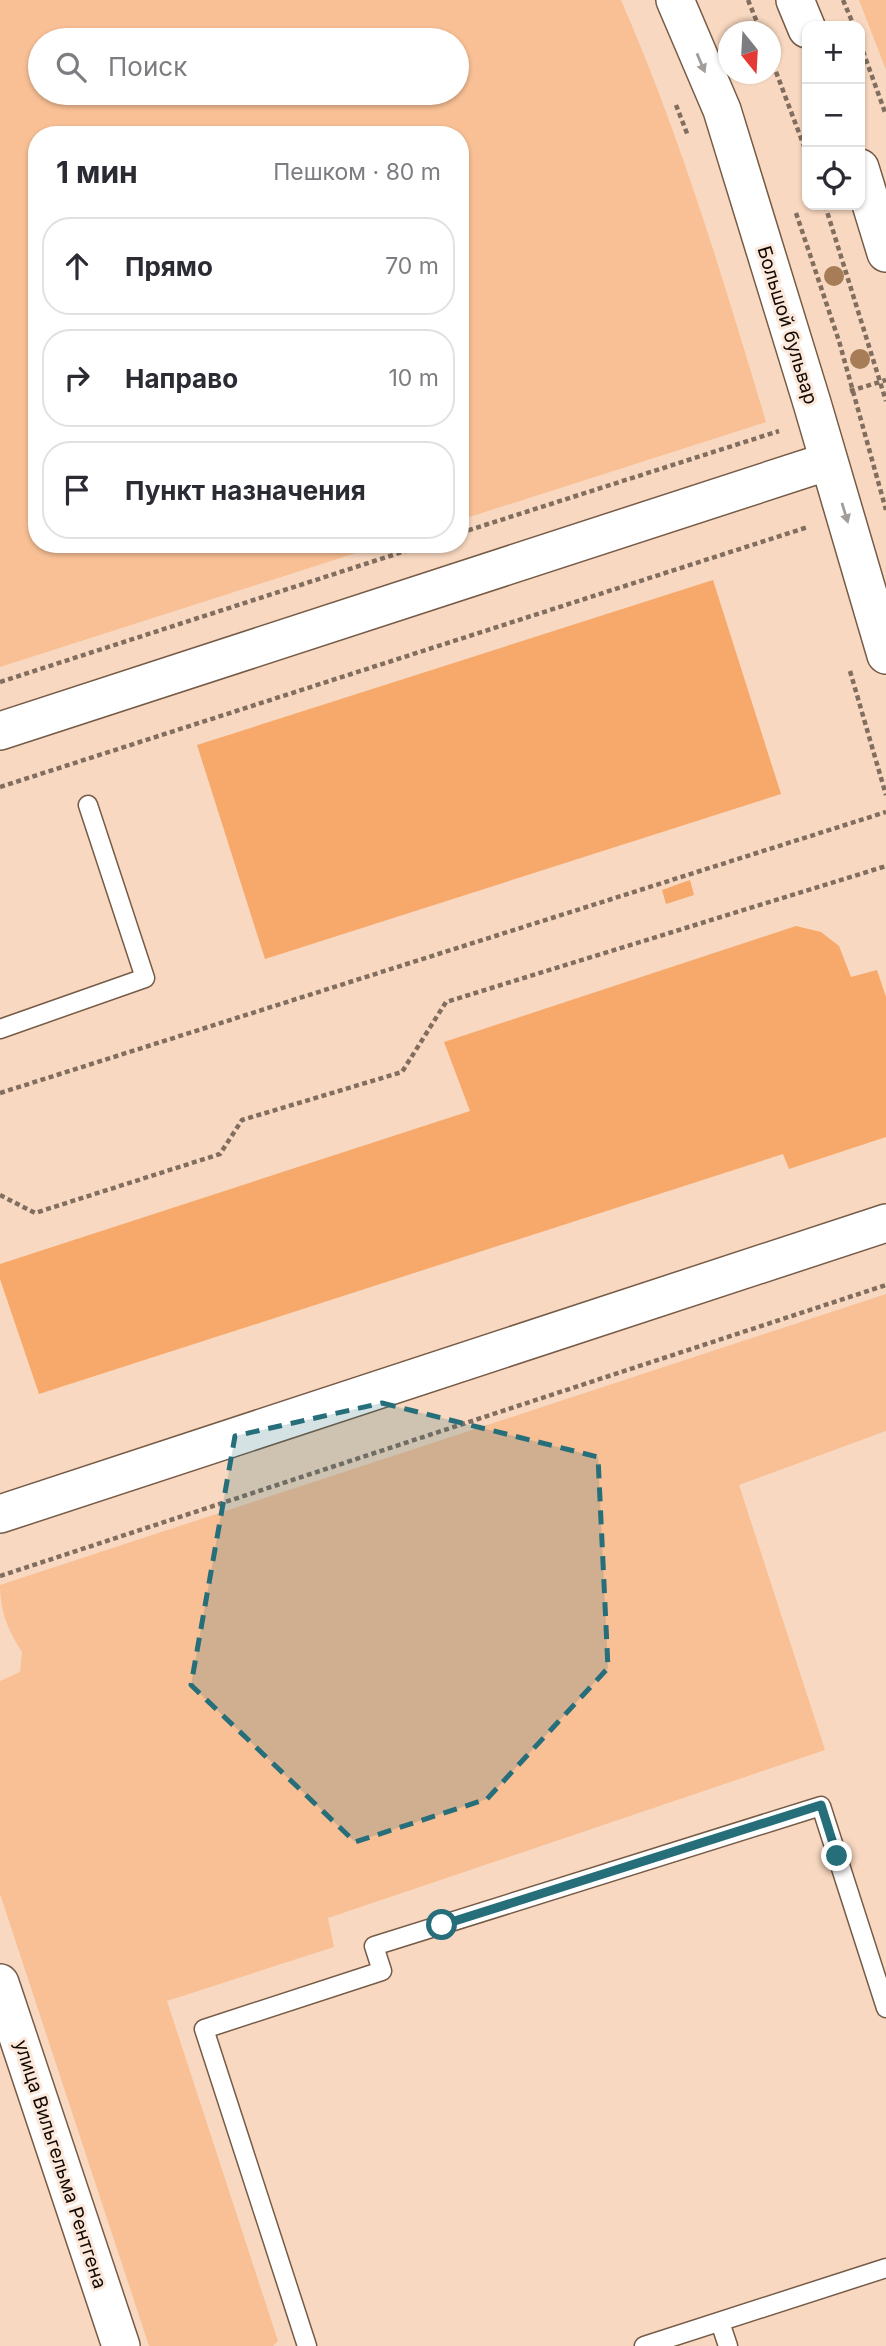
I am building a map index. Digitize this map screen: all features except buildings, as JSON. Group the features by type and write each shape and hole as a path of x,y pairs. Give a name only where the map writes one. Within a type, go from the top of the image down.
{"street":[{"name":"Большой бульвар","path":"675,0 722,110 886,655"},
{"path":"795,0 804,21"},
{"path":"865,184 886,253"},
{"path":"0,731 829,461"},
{"path":"0,1514 886,1223"},
{"name":"улица Вильгельма Рентгена","path":"0,1983 121,2346"}],"lane":[{"path":"0,1029 145,978 88,804"},
{"path":"307,2346 204,2029 382,1971 374,1946 821,1805 886,2008"},
{"path":"644,2346 886,2268"},
{"path":"720,2322 728,2346"}],"path":[{"path":"748,0 757,21"},
{"path":"843,0 852,21"},
{"path":"865,57 886,115"},
{"path":"781,83 805,147"},
{"path":"672,95 691,145"},
{"path":"827,210 883,381 886,401"},
{"path":"842,394 883,381"},
{"path":"776,422 782,440"},
{"path":"469,530 779,431"},
{"path":"0,787 808,527"},
{"path":"0,682 399,553"},
{"path":"1,1094 886,812"},
{"path":"0,1195 35,1213 220,1154 242,1120 402,1072 446,1002 886,866"},
{"path":"0,1576 886,1285"}],"highlighted area":[{"path":"382,1403 598,1457 608,1668 487,1799 355,1842 191,1685 235,1436"}],"shaded area":[{"path":"0,0 621,0 682,156 766,422 469,517 469,126 28,126 28,553 356,553 0,667"},
{"path":"859,0 886,0 886,70"},
{"path":"886,1294 886,1431 739,1485 825,1750 328,1918 334,1947 167,2001 278,2341 273,2346 149,2346 0,1894 0,1681 20,1672 22,1652 6,1620 1,1604 0,1585"}],"route":[{"path":"442,1925 821,1805 837,1856"}]}
